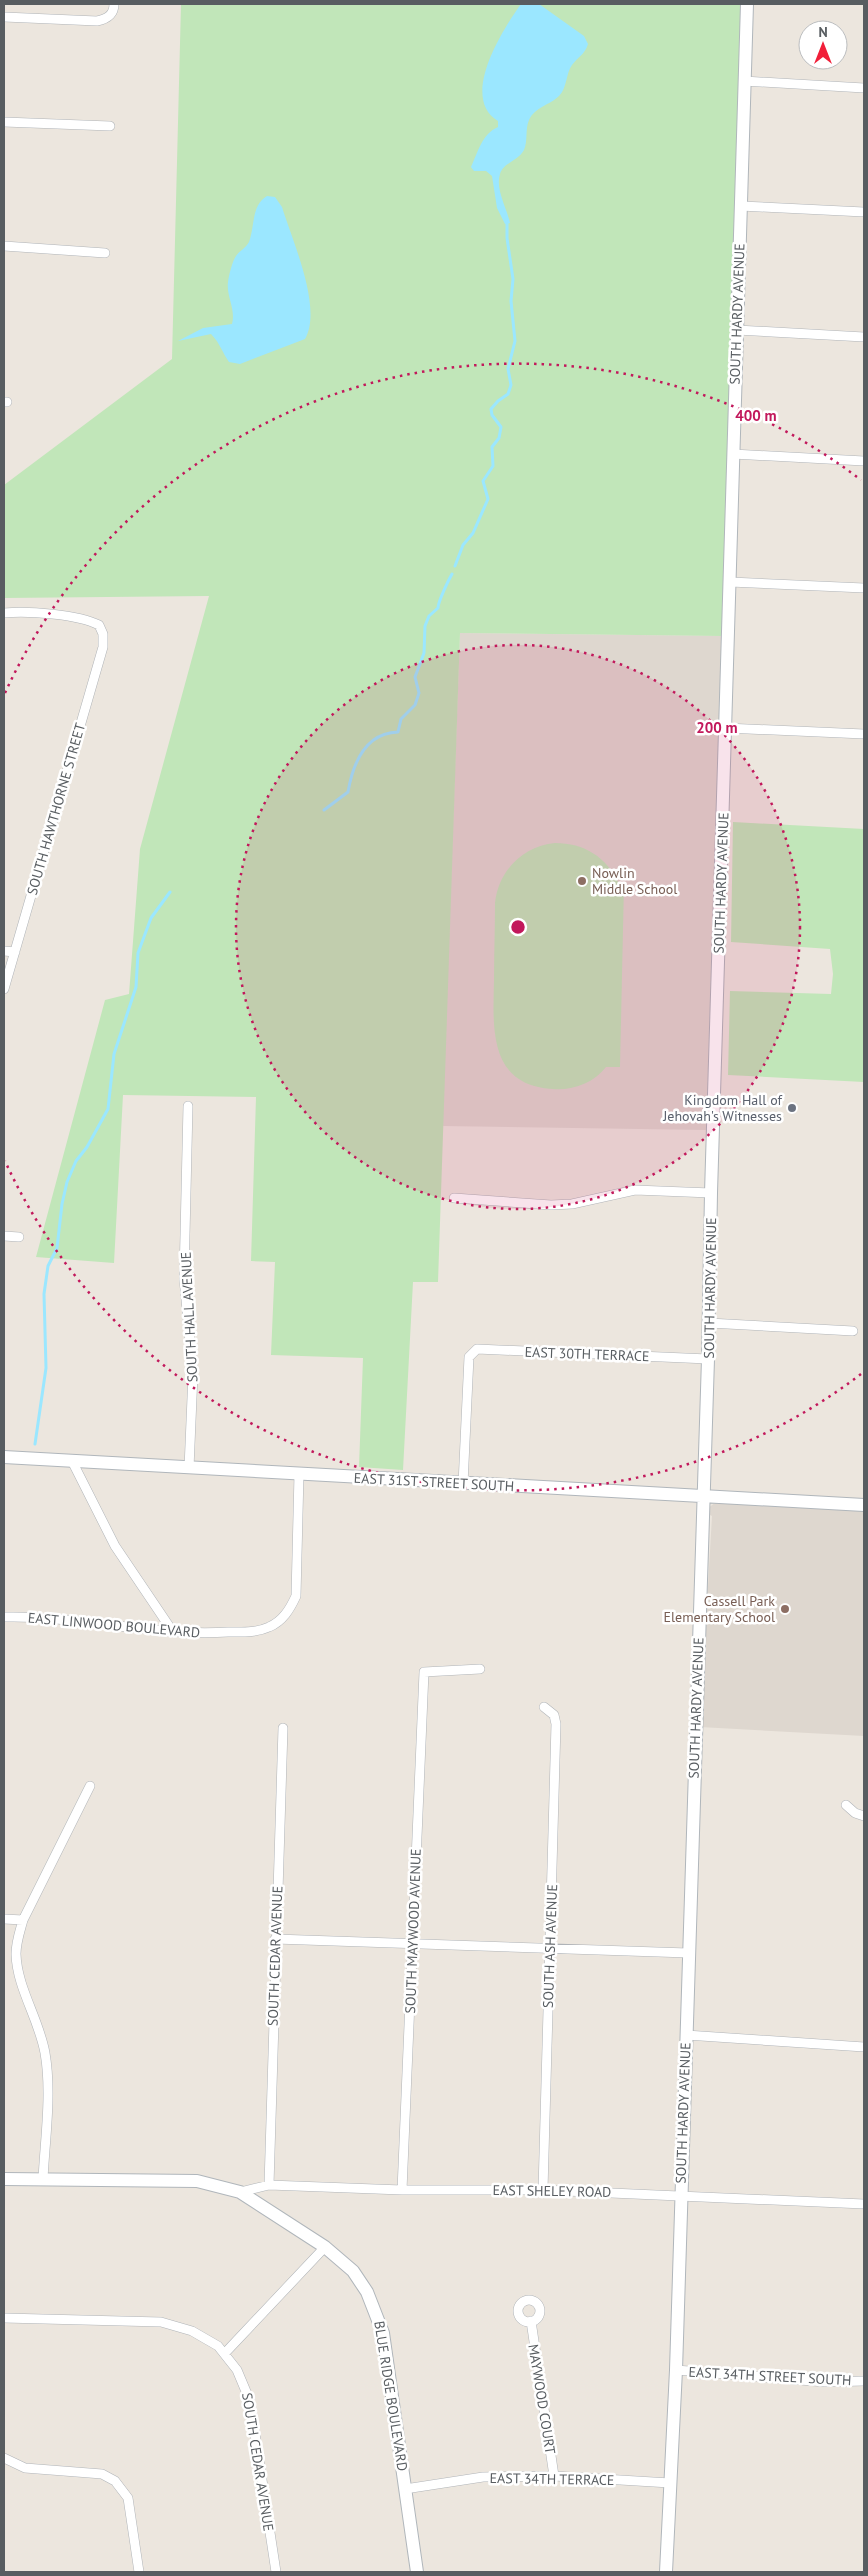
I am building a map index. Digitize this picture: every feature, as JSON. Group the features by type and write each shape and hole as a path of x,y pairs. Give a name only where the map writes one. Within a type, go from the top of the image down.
{"street":[{"path":"4,17 97,21 105,20 111,15 114,4"},
{"name":"SOUTH HARDY AVENUE","path":"666,2572 676,2370 680,2194 708,1359 711,1193 747,4"},
{"path":"744,81 864,88"},
{"path":"4,122 110,126"},
{"path":"740,206 864,212"},
{"path":"4,246 105,253"},
{"path":"737,330 864,337"},
{"path":"733,454 864,461"},
{"path":"730,582 864,588"},
{"name":"SOUTH HAWTHORNE STREET","path":"4,612 76,617 88,620 100,628 103,647 4,990"},
{"path":"726,728 864,734"},
{"path":"4,951 15,952"},
{"name":"SOUTH HALL AVENUE","path":"188,1106 184,1278 193,1374 188,1468"},
{"path":"454,1198 551,1205 572,1204 635,1190 711,1193"},
{"path":"4,1236 19,1237"},
{"path":"709,1323 853,1331"},
{"name":"EAST 30TH TERRACE","path":"462,1484 469,1357 477,1349 708,1359"},
{"name":"EAST 31ST STREET SOUTH","path":"4,1457 864,1505"},
{"path":"72,1461 115,1546 173,1632"},
{"name":"EAST LINWOOD BOULEVARD","path":"4,1617 42,1616 116,1627 173,1632 260,1631 272,1626 290,1608 298,1584 299,1474"},
{"name":"SOUTH MAYWOOD AVENUE","path":"402,2190 414,1943 424,1672 480,1669"},
{"name":"SOUTH ASH AVENUE","path":"543,2190 556,1724 554,1716 544,1706"},
{"name":"SOUTH CEDAR AVENUE","path":"269,2186 275,1939 284,1728"},
{"path":"43,2179 47,2077 45,2054 39,2027 20,1976 16,1954 23,1920 90,1786"},
{"path":"846,1805 855,1813 864,1816"},
{"path":"4,1919 23,1920"},
{"path":"275,1939 688,1953"},
{"path":"686,2035 864,2047"},
{"name":"BLUE RIDGE BOULEVARD","path":"4,2179 197,2181 240,2192 325,2247 353,2271 368,2292 378,2314 383,2333 417,2572"},
{"name":"EAST SHELEY ROAD","path":"240,2192 269,2186 402,2190 543,2190 680,2194 864,2204"},
{"path":"4,2318 161,2322 192,2331 224,2353 325,2247"},
{"name":"MAYWOOD COURT","path":"531,2321 554,2476"},
{"name":"SOUTH CEDAR AVENUE","path":"224,2353 237,2370 250,2400 276,2572"},
{"name":"EAST 34TH STREET SOUTH","path":"676,2370 825,2382 864,2381"},
{"path":"4,2458 25,2468 102,2474 115,2481 128,2498 139,2572"},
{"name":"EAST 34TH TERRACE","path":"405,2489 483,2477 554,2476 670,2483"}],"shaded area":[{"name":"Nowlin Middle School","path":"460,633 722,636 706,1130 442,1126"},
{"name":"Cassell Park Elementary School","path":"715,1503 864,1510 864,1736 700,1727 712,1516 708,1514 708,1508"}],"green space":[{"path":"181,4 742,4 722,636 460,633 438,1282 413,1282 403,1470 359,1467 363,1358 271,1355 275,1262 251,1261 256,1097 123,1095 114,1263 36,1257 105,1000 129,994 140,849 209,596 4,598 4,485 172,359"},
{"path":"733,822 864,829 864,1082 728,1075 730,991 831,994 833,974 830,949 731,942"},
{"path":"555,843 576,846 593,853 608,866 619,884 624,884 620,1067 606,1067 589,1082 567,1089 552,1089 531,1085 516,1077 505,1065 499,1051 495,1034 494,1016 495,903 497,891 501,881 514,862 533,849"}],"water":[{"path":"521,4 539,4 584,36 588,44 570,68 562,93 535,112 529,120 524,150 518,157 507,164 500,174 499,186 510,223 505,224 497,208 492,176 486,171 474,171 471,167 484,139 498,127 498,121 487,110 483,97 483,80 488,63 504,30"},
{"path":"267,196 275,197 282,207 298,255 308,292 310,326 305,339 240,364 229,362 211,334 178,341 203,328 232,324 233,313 228,292 228,279 236,256 249,242 258,205"}],"waterway":[{"path":"455,566 463,545 473,533 488,499 483,481 493,466 492,447 499,438 501,427 492,415 491,409 508,394 511,385 508,369 515,341 511,301 513,279 507,238 507,220"},
{"path":"324,810 348,792 353,771 362,752 377,738 398,732 401,719 415,705 419,693 415,677 424,653 425,626 429,616 438,608 441,596 452,574"},
{"path":"35,1444 46,1368 44,1294 48,1266 57,1248 62,1204 67,1182 76,1161 87,1147 108,1109 114,1054 136,987 138,953 151,918 170,892"}],"place":[{"name":"Nowlin Middle School","path":"582,881"},
{"name":"Kingdom Hall of Jehovah's Witnesses","path":"792,1108"},
{"name":"Cassell Park Elementary School","path":"785,1609"}]}
